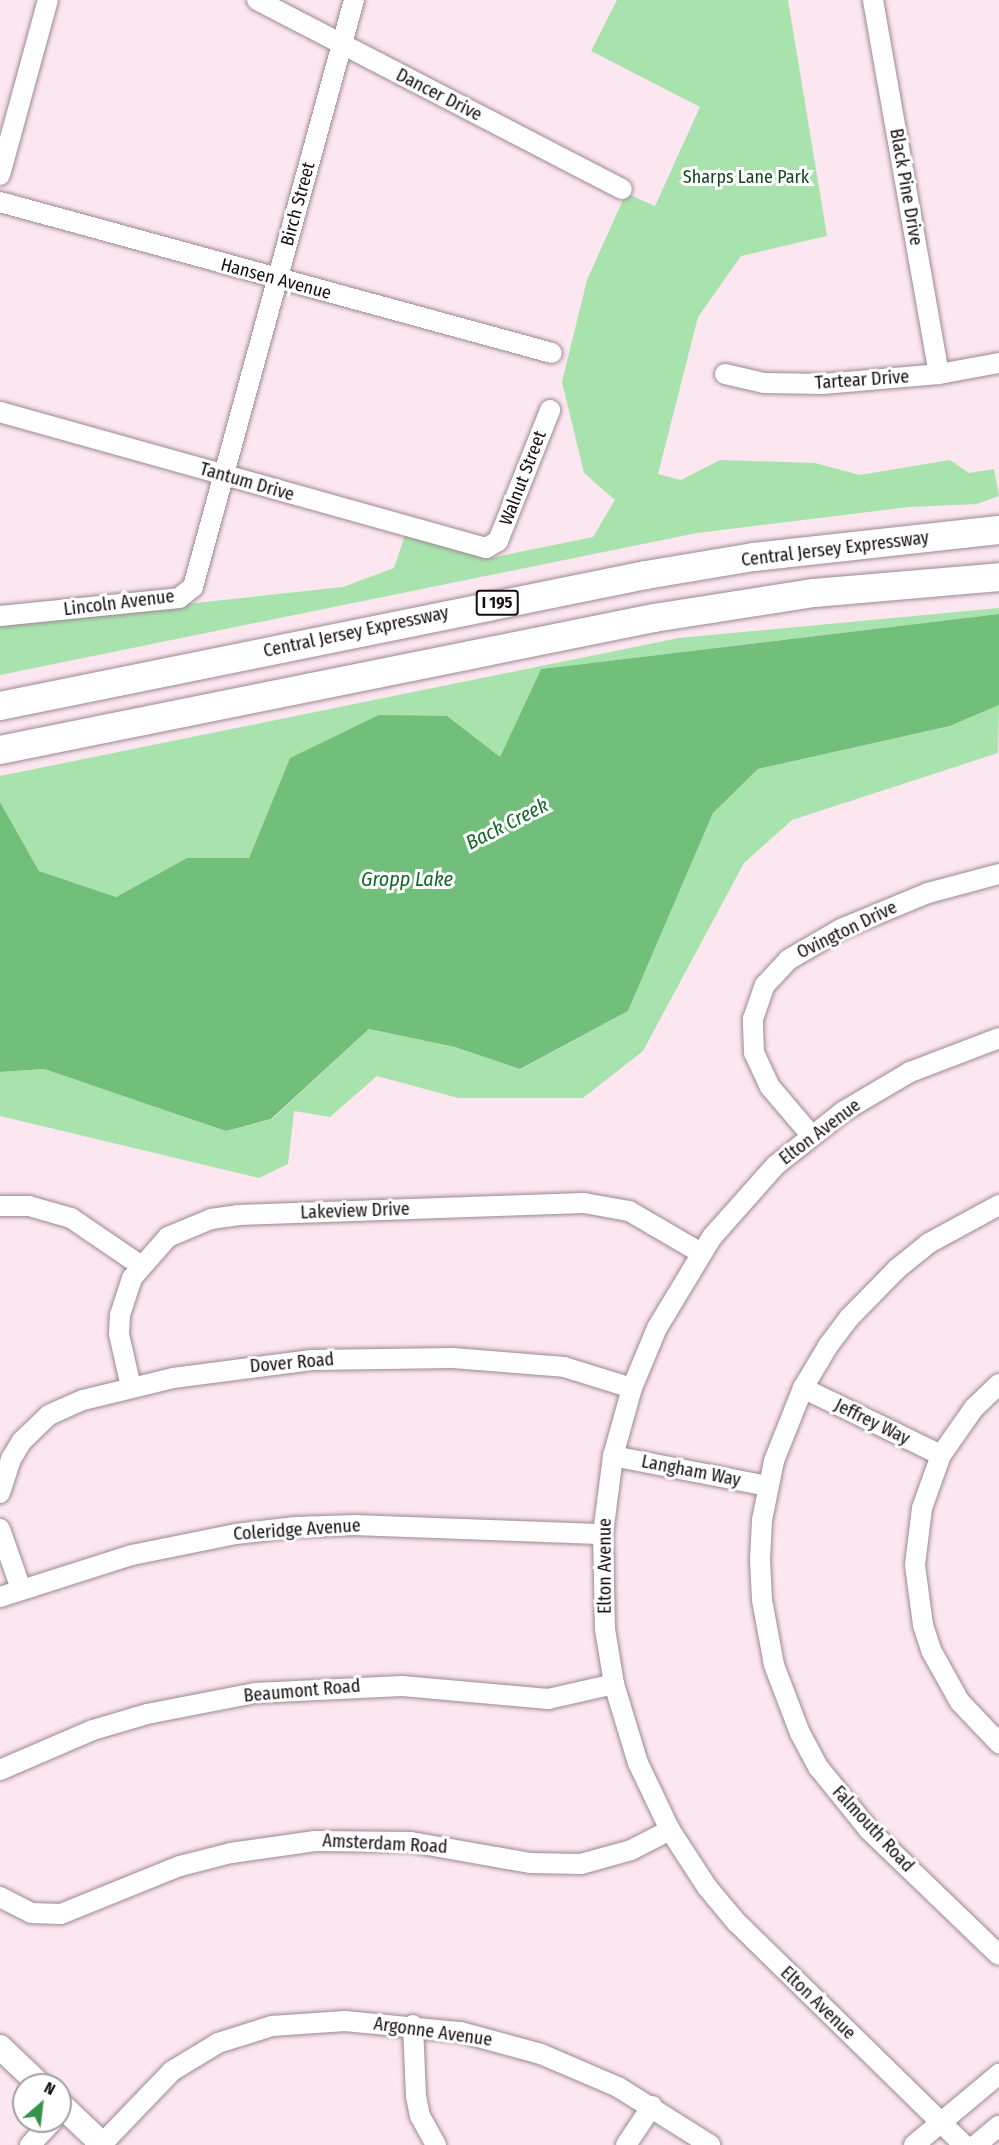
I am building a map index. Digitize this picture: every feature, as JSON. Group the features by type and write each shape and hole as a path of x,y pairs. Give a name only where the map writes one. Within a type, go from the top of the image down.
{"highway":[{"name":"Central Jersey Expressway","path":"0,706 646,575 754,557 999,530"},
{"path":"0,750 654,618 814,593 999,576"}],"main road":[{"path":"0,2047 27,2073"},
{"path":"72,2121 102,2145"}],"street":[{"path":"0,175 48,0"},
{"name":"Dancer Drive","path":"257,0 622,189"},
{"name":"Birch Street","path":"204,546 354,0"},
{"name":"Black Pine Drive","path":"873,0 939,375"},
{"name":"Hansen Avenue","path":"0,202 552,353"},
{"name":"Tartear Drive","path":"725,374 764,383 823,384 939,375 999,363"},
{"name":"Walnut Street","path":"494,546 550,410"},
{"name":"Tantum Drive","path":"0,412 469,543 494,546"},
{"name":"Lincoln Avenue","path":"0,616 179,597 193,587 204,546"},
{"name":"Ovington Drive","path":"811,1135 770,1087 754,1053 753,1019 765,985 788,960 841,929 928,893 999,874"},
{"name":"Elton Avenue","path":"964,2145 737,1923 707,1887 670,1830 638,1763 614,1684 605,1629 603,1534 613,1456 632,1388 657,1328 701,1253 742,1200 811,1135 910,1072 999,1038"},
{"name":"Lakeview Drive","path":"130,1387 119,1334 120,1315 140,1264 168,1237 189,1226 238,1215 585,1203 637,1215 701,1253"},
{"name":"Falmouth Road","path":"999,1205 938,1238 897,1269 849,1318 803,1388 786,1425 768,1486 760,1560 762,1600 774,1665 800,1733 819,1768 860,1820 999,1955"},
{"path":"0,1206 29,1206 71,1218 140,1264"},
{"name":"Dover Road","path":"0,1493 11,1459 35,1426 65,1406 130,1387 243,1367 394,1357 564,1366 632,1388"},
{"path":"999,1384 974,1408 942,1455 922,1508 916,1536 917,1593 923,1625 950,1686 978,1724 999,1743"},
{"name":"Jeffrey Way","path":"803,1388 942,1455"},
{"name":"Langham Way","path":"613,1456 768,1486"},
{"name":"Coleridge Avenue","path":"0,1597 77,1570 191,1541 296,1527 357,1525 603,1534"},
{"path":"0,1529 21,1589"},
{"name":"Beaumont Road","path":"0,1770 93,1730 147,1714 255,1693 402,1686 548,1699 614,1684"},
{"name":"Amsterdam Road","path":"0,1897 30,1913 61,1914 180,1866 231,1853 315,1841 411,1842 530,1863 581,1864 631,1850 670,1830"},
{"name":"Argonne Avenue","path":"102,2145 172,2071 194,2055 243,2033 293,2023 413,2025 460,2032 541,2054 652,2106 710,2145"},
{"path":"413,2025 416,2096 420,2116 436,2145"},
{"path":"914,2145 999,2074"},
{"path":"626,2145 652,2106"},
{"path":"976,2145 999,2126"},
{"path":"30,2145 40,2133"}],"green space":[{"name":"Sharps Lane Park","path":"617,0 788,0 827,236 741,256 698,317 658,474 681,480 720,460 815,463 860,475 950,460 969,473 994,469 999,496 977,504 909,507 697,533 0,675 0,624 343,587 394,568 405,535 495,557 593,537 615,500 584,473 562,382 587,280 626,193 655,206 700,107 591,51"},
{"path":"999,608 999,614 541,669 500,757 447,717 290,758 249,858 187,858 116,897 39,871 0,802 0,776 679,638"},
{"path":"999,705 998,753 792,820 744,863 643,1051 583,1098 458,1098 377,1076 330,1117 294,1111 288,1164 259,1178 0,1116 0,1072 44,1069 226,1131 272,1119 369,1029 455,1047 521,1069 628,1011 713,813 758,769 950,726"}],"water":[{"name":"Gropp Lake","path":"999,614 999,705 950,726 758,769 713,813 628,1011 520,1069 455,1047 369,1029 271,1119 226,1131 44,1069 0,1072 0,802 39,871 116,897 187,858 249,858 290,758 379,715 447,716 500,757 541,669"}],"water label":[{"name":"Back Creek","path":"507,824"}]}
